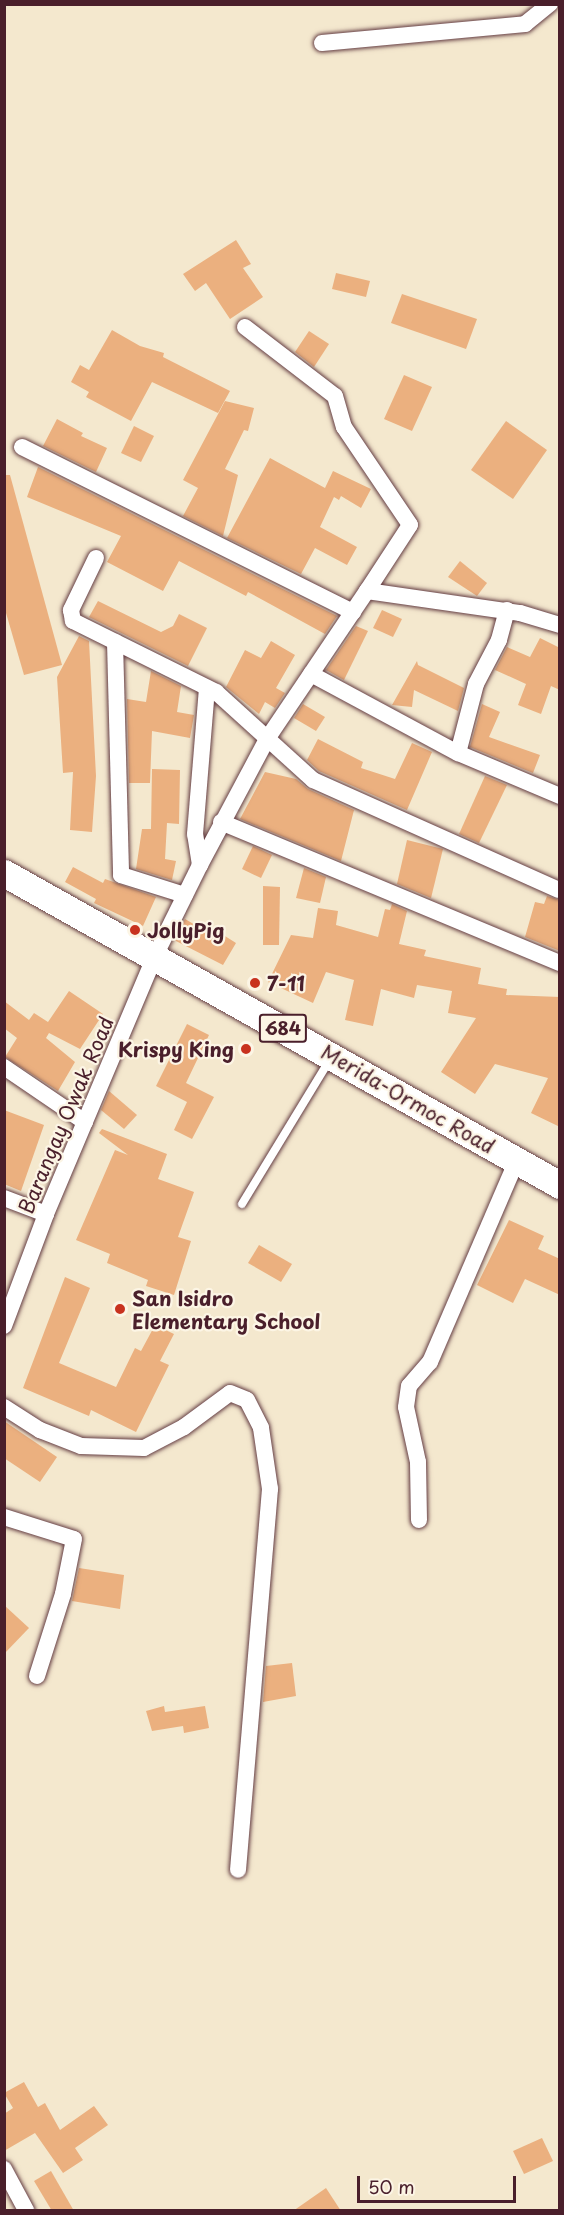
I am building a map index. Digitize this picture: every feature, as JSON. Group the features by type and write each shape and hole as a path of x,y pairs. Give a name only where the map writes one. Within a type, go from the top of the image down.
{"highway":[{"name":"Merida-Ormoc Road","path":"4,873 156,954 516,1162 560,1185"}],"street":[{"path":"322,43 525,24 550,4"},
{"name":"Barangay Owak Road","path":"4,1326 9,1294 46,1214 156,954 221,822 267,739 410,525 344,427 335,396 245,327"},
{"path":"22,447 353,612"},
{"path":"96,558 70,616 115,642 207,688 232,704 313,780 559,890"},
{"path":"367,591 507,610 560,625"},
{"path":"458,753 476,684 499,640 507,610"},
{"path":"115,642 121,875 185,895"},
{"path":"311,674 458,753 560,796"},
{"path":"200,865 195,834 207,688"},
{"path":"221,822 560,963"},
{"path":"4,1067 85,1122"},
{"path":"418,1520 418,1462 406,1407 409,1386 430,1362 516,1162"},
{"path":"4,1198 46,1214"},
{"path":"4,1407 40,1430 81,1446 144,1448 184,1427 230,1393 247,1400 261,1428 270,1489 238,1870"},
{"path":"4,1516 74,1539 63,1594 37,1676"},
{"path":"4,2169 26,2211"}],"lane":[{"path":"242,1204 332,1056"}],"building":[{"path":"236,240 251,264 243,268 263,297 230,319 206,283 195,291 183,274"},
{"path":"336,273 370,281 366,297 332,289"},
{"path":"402,294 477,319 466,349 391,323"},
{"path":"112,330 140,346 164,353 163,357 230,391 218,413 152,382 131,421 86,397 89,392 71,382 80,365 89,370"},
{"path":"309,331 329,344 314,367 295,352"},
{"path":"404,375 432,387 412,431 384,419"},
{"path":"225,401 254,408 248,431 244,430 225,469 238,475 223,536 183,516 198,488 183,480"},
{"path":"57,419 83,433 81,436 107,448 96,472 43,446"},
{"path":"506,421 547,450 513,499 471,470"},
{"path":"134,426 154,436 141,462 121,453"},
{"path":"270,458 325,488 333,471 371,489 361,508 341,496 339,500 334,497 320,527 357,547 347,565 315,548 301,574 227,538"},
{"path":"38,467 337,616 325,634 248,592 246,596 179,561 163,591 107,562 121,536 27,497"},
{"path":"4,475 10,475 62,665 24,675 4,606"},
{"path":"460,561 487,583 477,596 448,577"},
{"path":"98,601 161,632 173,626 179,614 207,628 188,666 89,617"},
{"path":"382,610 402,619 393,637 373,628"},
{"path":"356,626 368,631 344,680 326,670"},
{"path":"79,636 89,641 96,776 92,832 70,830 73,772 63,773 57,677"},
{"path":"540,638 560,648 560,690 551,686 541,714 518,705 526,684 495,670 507,647 530,657"},
{"path":"271,641 295,655 276,688 285,693 275,708 265,702 259,714 226,687 245,650 261,658"},
{"path":"417,661 418,665 464,688 458,711 414,690 412,707 392,705"},
{"path":"151,671 181,686 177,712 194,715 190,738 152,731 150,783 129,783 127,699 146,702"},
{"path":"303,704 325,717 316,731 294,718"},
{"path":"482,704 500,712 489,737 540,755 533,773 470,747"},
{"path":"318,739 363,762 361,768 395,779 412,743 432,752 407,810 319,771 307,760"},
{"path":"152,769 180,770 179,824 167,823 165,859 176,861 172,880 136,869 142,829 151,829"},
{"path":"265,772 296,779 308,789 354,810 341,861 240,819"},
{"path":"485,776 507,785 479,843 459,834"},
{"path":"407,840 443,849 431,898 397,884"},
{"path":"253,846 272,855 261,878 242,869"},
{"path":"73,867 103,883 105,879 156,897 143,926 94,903 96,899 65,882"},
{"path":"304,868 326,877 320,903 296,898"},
{"path":"263,886 280,887 279,945 263,945"},
{"path":"547,896 560,900 560,951 525,937 535,902 544,904"},
{"path":"392,904 407,911 399,944 426,950 424,956 481,968 478,984 507,989 506,995 560,997 560,1127 531,1113 548,1078 495,1064 475,1094 441,1072 476,1018 448,1013 452,991 417,985 414,998 381,989 373,1026 345,1020 354,980 326,972 313,1003 268,982 291,935 313,938 318,908 338,911 336,925 378,937 385,909 390,910"},
{"path":"185,919 214,936 217,931 236,943 223,965 174,940"},
{"path":"69,991 103,1014 80,1049 49,1033 46,1038 75,1062 58,1091 5,1057 17,1038 4,1028 4,1001 29,1020 34,1013 48,1022"},
{"path":"187,1024 209,1035 186,1083 214,1097 192,1139 174,1130 187,1102 156,1086"},
{"path":"109,1091 137,1115 124,1129 101,1110"},
{"path":"4,1110 44,1125 21,1191 4,1184"},
{"path":"102,1129 167,1154 158,1179 194,1192 178,1237 191,1241 174,1295 146,1286 148,1280 107,1263 110,1254 76,1240 115,1150 128,1155 99,1133"},
{"path":"509,1220 544,1236 538,1249 560,1259 560,1295 525,1279 513,1303 477,1285"},
{"path":"259,1245 292,1264 281,1282 248,1263"},
{"path":"65,1277 90,1288 59,1363 116,1387 135,1348 141,1351 155,1325 174,1334 160,1361 169,1365 136,1432 91,1410 89,1416 23,1388"},
{"path":"4,1421 57,1457 40,1482 4,1458"},
{"path":"79,1568 124,1575 120,1609 72,1601"},
{"path":"4,1605 29,1628 4,1654"},
{"path":"292,1663 296,1696 263,1702 266,1666"},
{"path":"164,1706 165,1712 205,1706 209,1728 184,1733 183,1726 152,1731 146,1711"},
{"path":"24,2082 38,2107 45,2103 60,2130 94,2106 108,2125 75,2148 83,2160 63,2173 35,2133 4,2151 4,2114 13,2108 4,2093"},
{"path":"542,2138 553,2161 524,2174 513,2151"},
{"path":"51,2171 74,2211 52,2211 34,2181"},
{"path":"326,2188 341,2211 293,2211"}],"place":[{"name":"JollyPig","path":"135,930"},
{"name":"7-11","path":"255,983"},
{"name":"Krispy King","path":"246,1049"},
{"name":"San Isidro Elementary School","path":"120,1309"}]}
